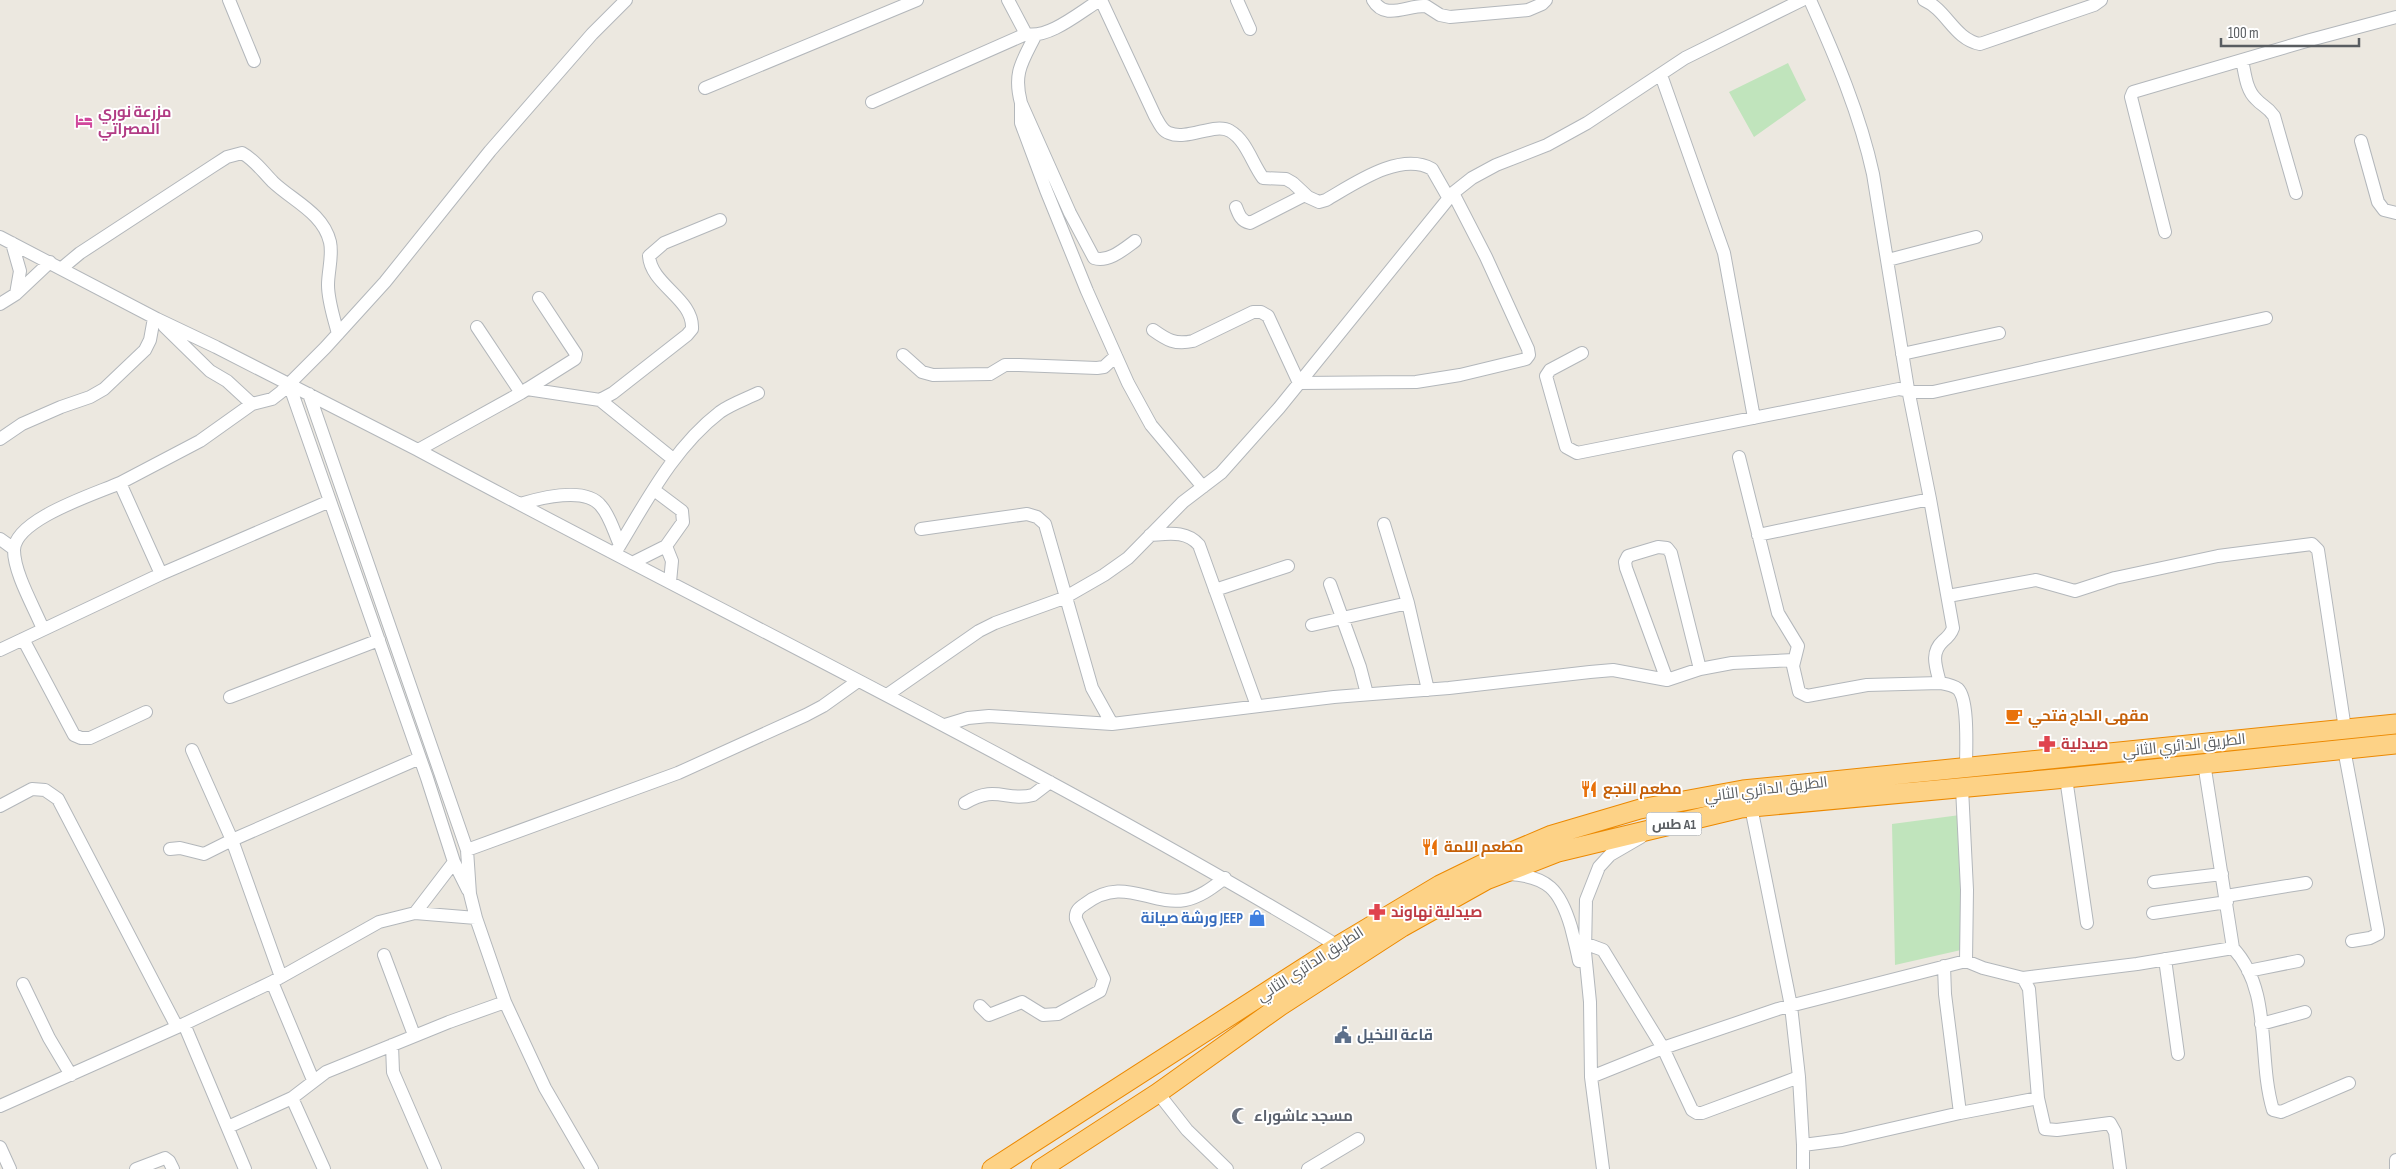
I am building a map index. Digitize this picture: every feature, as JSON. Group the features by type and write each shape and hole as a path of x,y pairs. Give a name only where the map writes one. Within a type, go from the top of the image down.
{"highway":[{"name":"الطريق الدائري الثاني","path":"992,1169 1390,913 1481,865 1535,841 1603,819 1640,808 1743,790 2396,724"},
{"name":"الطريق الدائري الثاني","path":"1041,1169 1158,1093 1280,1006 1386,937 1447,901 1503,873 1558,852 1751,806 1962,788 2396,744"}],"street":[{"path":"229,0 254,60"},
{"path":"43,629 20,575 14,549 17,540 33,523 120,483 200,441 252,404 272,399 289,384 338,334 411,252 490,151 592,34 626,0"},
{"path":"706,88 917,0"},
{"path":"1008,0 1031,35"},
{"path":"872,102 1031,35 1048,32 1100,0 1151,108 1164,129 1169,133 1182,135 1223,129 1230,131 1244,147 1263,178 1286,179 1313,200 1326,200 1393,166 1408,162 1432,169 1450,195 1486,257 1528,349 1529,354 1526,359 1460,375 1416,382 1299,383"},
{"path":"1237,0 1250,29"},
{"path":"1373,0 1378,7 1386,11 1426,6 1440,15 1450,17 1528,10 1542,4 1546,0"},
{"path":"887,696 979,632 995,623 1064,598 1082,589 1128,558 1178,507 1234,461 1450,195 1472,178 1496,166 1547,146 1587,123 1685,58 1802,0"},
{"path":"1810,0 1830,46 1867,148 1888,260 1908,389 1953,628 1950,636 1937,646 1935,652 1935,664 1940,682"},
{"path":"1924,0 1935,8 1964,38 1980,44 2094,5 2101,0"},
{"path":"2165,232 2131,97 2132,92 2396,17"},
{"path":"1031,35 1017,74 1016,87 1021,103 1070,213 1094,258 1100,260 1107,259 1135,241"},
{"path":"2242,60 2250,91 2257,100 2266,105 2274,116 2296,193"},
{"path":"1661,75 1724,254 1754,418"},
{"path":"1021,103 1021,123 1046,190 1087,291 1128,383 1151,425 1202,487"},
{"path":"2361,141 2378,202 2384,210 2396,213"},
{"path":"62,268 80,253 227,157 242,153 252,160 275,183 312,211 326,233 330,243 331,254 328,286 338,334"},
{"path":"1236,206 1244,222 1250,223 1305,195"},
{"path":"600,400 613,393 692,329 690,316 653,270 649,256 664,244 720,220"},
{"path":"1888,260 1976,237"},
{"path":"6,240 155,319 309,394 520,504 617,549 632,562 945,726 1225,878 1338,946"},
{"path":"6,240 20,272 20,282 16,294"},
{"path":"0,304 16,294 50,262"},
{"path":"418,450 524,391 571,362 576,354 539,298"},
{"path":"1153,330 1172,343 1183,344 1253,312 1262,312 1268,316 1299,383"},
{"path":"1582,353 1550,370 1546,376 1566,447 1570,451 1585,453 1899,389 1932,392 2266,318"},
{"path":"155,319 210,371 227,382 252,404"},
{"path":"0,439 22,424 90,397 104,389 145,350 150,340 155,319"},
{"path":"477,327 524,391 600,400 673,459"},
{"path":"1902,354 1999,333"},
{"path":"903,355 922,372 932,375 990,374 1005,365 1097,368 1110,363 1116,356"},
{"path":"289,384 420,758 454,862 470,894"},
{"path":"617,549 673,459 703,426 722,410 758,393"},
{"path":"309,394 467,850 470,894 476,918 506,1002 545,1088 592,1169"},
{"path":"1739,458 1778,612 1798,646 1794,660 1794,675 1799,692 1807,696 1867,685 1940,682 1957,688 1963,700 1966,767"},
{"path":"120,483 161,574"},
{"path":"632,562 666,546 683,522 684,516 682,511 654,490"},
{"path":"520,504 551,496 582,496 594,499 602,506 617,549"},
{"path":"1758,536 1930,499"},
{"path":"0,650 161,574 330,501"},
{"path":"921,529 1027,514 1037,517 1045,524 1064,598 1092,688 1112,724"},
{"path":"1384,524 1408,603 1428,690"},
{"path":"1150,535 1182,534 1193,538 1200,545 1257,706"},
{"path":"0,539 14,549"},
{"path":"1948,596 2036,580 2075,591 2116,578 2218,556 2312,544 2318,550 2345,728"},
{"path":"666,546 672,560 673,571 670,582"},
{"path":"1667,680 1626,568 1625,562 1628,556 1658,547 1667,548 1672,553 1700,669"},
{"path":"1215,590 1288,566"},
{"path":"1330,584 1360,667 1367,694"},
{"path":"1312,625 1408,603"},
{"path":"23,639 74,735 81,738 90,738 146,712"},
{"path":"230,697 379,640"},
{"path":"945,726 968,718 989,716 1112,724 1367,694 1428,690 1613,670 1667,680 1700,669 1732,663 1794,660"},
{"path":"467,850 678,773 806,715 823,706 858,681"},
{"path":"2344,749 2378,930 2378,934 2370,938 2352,941"},
{"path":"192,750 232,840 277,979 313,1080"},
{"path":"170,850 180,848 204,854 420,758"},
{"path":"2204,764 2232,948 2241,957 2258,996 2273,1110 2281,1112 2349,1083"},
{"path":"2066,778 2087,923"},
{"path":"965,803 975,797 992,793 1033,795 1050,782"},
{"path":"1962,788 1967,890 1966,961"},
{"path":"0,806 32,789 45,790 58,799 180,1026 228,1127 245,1169"},
{"path":"1751,806 1791,1006 1799,1077 1803,1169"},
{"path":"1603,1169 1591,1077 1590,1002 1584,942 1586,900 1599,867 1610,855 1637,839 1668,825"},
{"path":"415,913 454,862"},
{"path":"1503,873 1532,876 1554,888 1564,904 1578,954 1583,987 1594,1169"},
{"path":"2154,882 2222,874"},
{"path":"980,1006 989,1015 1022,1002 1043,1015 1052,1016 1092,997 1100,991 1104,979 1076,919 1075,914 1078,909 1097,896 1118,892 1131,891 1166,899 1184,900 1210,890 1225,878"},
{"path":"2153,913 2306,883"},
{"path":"0,1106 180,1026 277,979 379,922 415,913 476,918"},
{"path":"1584,942 1603,950 1663,1048 1688,1106 1696,1114 1799,1077"},
{"path":"1591,1077 1663,1048 1791,1006 1966,961 1983,968 2023,978 2232,948"},
{"path":"384,954 414,1036"},
{"path":"2165,959 2178,1054"},
{"path":"2248,971 2298,961"},
{"path":"1944,966 1944,994 1960,1113"},
{"path":"2023,978 2031,997 2038,1098 2044,1127 2047,1130 2110,1123 2115,1132 2120,1169"},
{"path":"23,984 49,1038 71,1075"},
{"path":"228,1127 292,1098 313,1080 326,1072 392,1044 506,1002"},
{"path":"2261,1024 2305,1012"},
{"path":"392,1044 393,1072 434,1169"},
{"path":"1158,1093 1187,1130 1226,1169"},
{"path":"292,1098 324,1169"},
{"path":"1802,1145 1842,1140 1960,1113 2038,1098"},
{"path":"1308,1169 1358,1139"},
{"path":"0,1147 10,1169"},
{"path":"136,1169 164,1158 169,1160 172,1169"},
{"path":"2396,1160 2396,1169"}],"green space":[{"path":"1788,63 1806,100 1754,137 1729,92"},
{"path":"1960,815 1964,945 1961,950 1895,965 1892,824"}],"place":[{"name":"مزرعة نوري المصراتي","path":"84,121"},
{"name":"مقهى الحاج فتحي","path":"2014,716"},
{"name":"صيدلية","path":"2047,744"},
{"name":"مطعم النجع","path":"1589,789"},
{"name":"مطعم اللمة","path":"1430,847"},
{"name":"صيدلية نهاوند","path":"1377,912"},
{"name":"ورشة صيانة JEEP","path":"1257,918"},
{"name":"قاعة النخيل","path":"1343,1035"},
{"name":"مسجد عاشوراء","path":"1240,1116"}]}
